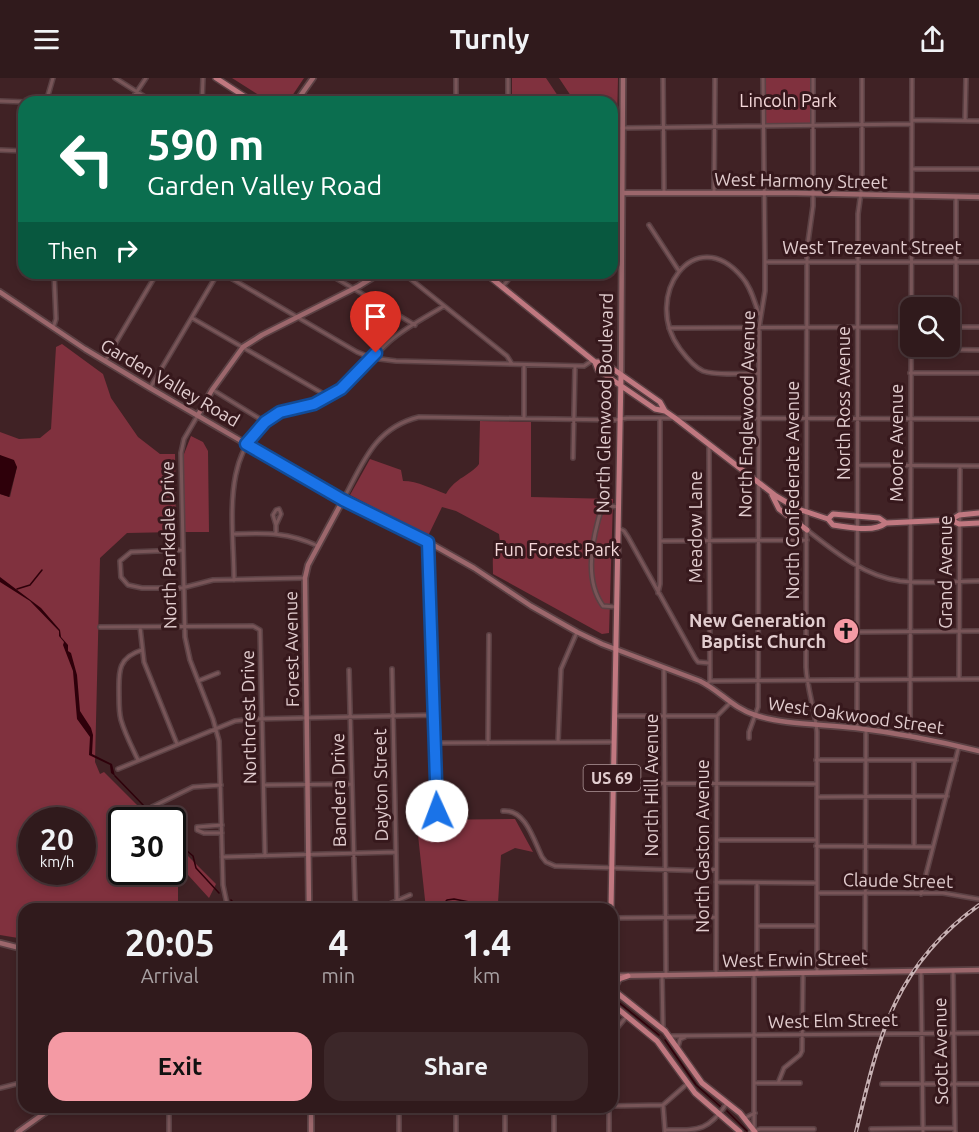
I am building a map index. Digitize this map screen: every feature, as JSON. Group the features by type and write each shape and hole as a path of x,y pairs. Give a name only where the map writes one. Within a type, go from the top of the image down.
{"main road":[{"path":"219,79 243,96"},
{"path":"492,279 594,361 598,370 621,387 655,409 664,411 675,418 772,493 807,512 828,519 833,525 880,528 886,523 951,520 959,515 979,513"},
{"path":"594,361 603,362 660,402 664,411"},
{"name":"North Glenwood Boulevard","path":"610,903 621,375"},
{"path":"772,493 779,509 807,530"},
{"path":"828,519 833,514 858,518 879,518 886,523"},
{"path":"951,520 959,524 979,523"},
{"path":"618,981 627,976"},
{"path":"618,994 652,1019 666,1033 702,1083 745,1118 753,1131"},
{"path":"618,1009 657,1041 687,1084 740,1132"},
{"path":"657,1041 666,1033"}],"street":[{"path":"47,96 53,78"},
{"path":"116,78 143,96"},
{"path":"134,96 146,78"},
{"path":"202,96 203,78"},
{"path":"300,96 313,78"},
{"path":"456,78 456,96"},
{"name":"North Glenwood Boulevard","path":"621,375 623,78"},
{"path":"663,78 664,193"},
{"path":"714,193 715,78"},
{"name":"North Englewood Avenue","path":"749,738 748,732 758,707 758,373 760,315 765,291 763,78"},
{"name":"North Confederate Avenue","path":"813,78 812,219 807,249 807,681 816,723 817,973"},
{"name":"North Ross Avenue","path":"857,728 858,214 862,78"},
{"name":"Moore Avenue","path":"910,297 912,78"},
{"path":"966,78 966,121"},
{"path":"508,80 508,96"},
{"path":"0,101 18,102"},
{"path":"622,128 979,121"},
{"path":"0,150 18,151"},
{"path":"911,169 979,169"},
{"name":"West Harmony Street","path":"622,193 979,197"},
{"path":"956,197 956,297"},
{"path":"649,225 679,271"},
{"path":"758,373 714,373 699,369 678,347 668,328 666,304 672,284 683,265 695,259 708,258 723,262 736,270 746,282 760,315"},
{"name":"West Trezevant Street","path":"765,262 979,262"},
{"path":"53,328 56,319 54,279"},
{"path":"105,361 153,279"},
{"path":"150,388 216,279"},
{"path":"230,279 357,352 372,358 396,361 575,366 588,366 594,361"},
{"path":"337,279 415,325"},
{"name":"North Parkdale Drive","path":"227,903 223,885 219,741 190,660 183,626 181,447 212,390 243,347 370,279"},
{"path":"411,279 507,356 512,364"},
{"path":"502,287 508,279"},
{"name":"Garden Valley Road","path":"0,292 105,361 246,444 343,500 428,542 474,568 531,606 577,632 615,648 708,683 979,679"},
{"path":"234,580 234,476 246,444 265,422 280,412 329,398 400,333 444,306"},
{"path":"192,318 329,398"},
{"path":"668,328 900,327"},
{"path":"960,327 979,327"},
{"path":"960,350 979,350"},
{"name":"Moore Avenue","path":"910,357 910,735"},
{"path":"524,365 524,418"},
{"path":"573,458 575,366"},
{"path":"910,373 979,373"},
{"path":"212,390 265,422"},
{"name":"Forest Avenue","path":"309,903 305,578 308,565 318,546 373,446 382,435 399,423 427,416 573,419 979,419"},
{"path":"658,593 661,541 660,418"},
{"name":"Meadow Lane","path":"708,683 710,445"},
{"path":"857,465 979,465"},
{"name":"Grand Avenue","path":"959,679 960,466"},
{"path":"616,607 603,606 598,599 592,563 594,534 600,512 606,507 618,507"},
{"path":"276,525 276,533"},
{"path":"618,528 628,537 695,658 698,662 709,663"},
{"path":"807,530 857,566 885,577 910,581 979,581"},
{"path":"234,534 276,533 302,538 318,546"},
{"path":"661,541 807,540"},
{"path":"428,542 437,811"},
{"path":"182,550 134,551 124,556 119,567 122,579 133,587 182,588 208,581 305,578"},
{"path":"140,626 142,650 151,680 177,744"},
{"name":"Northcrest Drive","path":"100,627 252,626 260,630 266,856"},
{"path":"857,632 979,631"},
{"path":"558,742 561,669 577,632"},
{"path":"488,743 489,635"},
{"path":"138,760 121,721 119,670 125,659 142,650"},
{"name":"North Hill Avenue","path":"664,667 666,917 663,1014 666,1033"},
{"name":"Dayton Street","path":"392,669 397,901"},
{"name":"Bandera Drive","path":"350,670 357,903"},
{"path":"198,681 218,673"},
{"name":"West Oakwood Street","path":"708,683 730,703 755,715 910,735 979,751"},
{"path":"613,716 717,716 730,703"},
{"path":"118,769 235,721 307,717 435,715"},
{"name":"North Gaston Avenue","path":"716,975 717,716"},
{"path":"865,972 866,729"},
{"path":"435,743 613,742"},
{"path":"921,894 959,746"},
{"path":"816,760 956,760"},
{"path":"914,760 914,846"},
{"path":"612,783 816,784"},
{"path":"264,785 352,784"},
{"path":"152,807 195,786 220,785"},
{"path":"816,797 946,796"},
{"path":"504,811 513,811 521,816 542,857 550,865 567,868 716,869"},
{"path":"222,825 199,826 197,830 204,833 222,833"},
{"path":"717,840 816,840"},
{"path":"816,846 933,847"},
{"path":"222,857 396,852"},
{"name":"Claude Street","path":"716,882 816,883"},
{"path":"757,883 753,1131 814,1129"},
{"name":"Claude Street","path":"817,893 943,893 978,899"},
{"path":"392,903 410,895"},
{"path":"618,918 716,917"},
{"path":"757,926 817,926"},
{"path":"0,943 18,948"},
{"name":"Scott Avenue","path":"953,970 955,1130"},
{"name":"West Erwin Street","path":"618,976 979,970"},
{"path":"921,971 923,1130"},
{"path":"778,1083 784,1068 801,1053 803,973"},
{"path":"652,1019 657,1019 663,1014"},
{"path":"618,1027 627,1016"},
{"name":"West Elm Street","path":"666,1033 686,1036 754,1036 979,1033"},
{"path":"678,1047 680,1039 686,1036"},
{"path":"755,1083 800,1083"},
{"path":"0,1088 18,1084"},
{"path":"618,1107 663,1106 687,1084"},
{"path":"882,1084 979,1084"},
{"path":"663,1106 665,1131 703,1128 711,1125 727,1103"},
{"path":"18,1132 45,1113"},
{"path":"169,1113 169,1132"},
{"path":"311,1132 312,1113"},
{"path":"399,1113 399,1132"},
{"path":"456,1113 456,1132"},
{"path":"505,1113 505,1132"},
{"path":"554,1113 554,1132"},
{"path":"609,1113 609,1132"},
{"path":"745,1118 755,1113"},
{"path":"871,1129 955,1130"}],"green space":[{"path":"232,78 304,78 292,96 260,96"},
{"path":"512,78 546,78 558,96 512,96"},
{"path":"559,78 618,78 618,96 571,96"},
{"name":"Lincoln Park","path":"766,78 810,78 810,124 766,123"},
{"path":"62,344 103,374 111,398 138,437 160,454 175,454 176,532 127,533 100,558 95,762 100,774 104,772 139,807 108,807 108,885 178,885 178,903 18,903 18,938 0,935 0,494 10,497 17,467 0,455 0,432 19,439 40,438 51,429 56,347"},
{"name":"Fun Forest Park","path":"480,421 531,422 531,497 613,499 609,633 602,634 493,574 493,557 495,548 500,542 499,534 456,511 442,507 428,536 350,495 370,459 401,470 403,481 420,484 446,494 454,484 479,464"},
{"path":"191,436 203,442 208,451 209,532 184,532 184,454"},
{"path":"515,819 533,852 515,848 501,855 498,903 425,903 418,835 422,820"},
{"path":"186,854 216,884 209,898 186,873"}],"shaded area":[{"path":"0,455 14,460 17,467 9,497 0,494"},
{"path":"0,577 41,608 60,630 61,637 68,645 77,675 80,711 93,735 92,754 112,764 115,776 111,773 110,765 89,755 90,737 77,719 73,671 63,645 64,642 59,636 59,631 30,601 0,582"}],"waterway":[{"path":"17,589 30,585 42,570"},
{"path":"115,776 145,807"},
{"path":"186,850 193,856 196,868 219,893"},
{"path":"444,903 454,899 474,903"},
{"path":"231,900 234,903"},
{"path":"618,1002 659,1035"},
{"path":"665,1040 696,1085 721,1107"},
{"path":"727,1111 747,1131"}],"railway":[{"path":"856,1132 873,1065 894,1005 909,978 927,953 950,928 979,905"}],"place":[{"name":"New Generation Baptist Church","path":"846,631"}],"route":[{"path":"376,353 350,381 329,398 280,412 265,422 246,444 343,500 428,542 437,811"}]}
